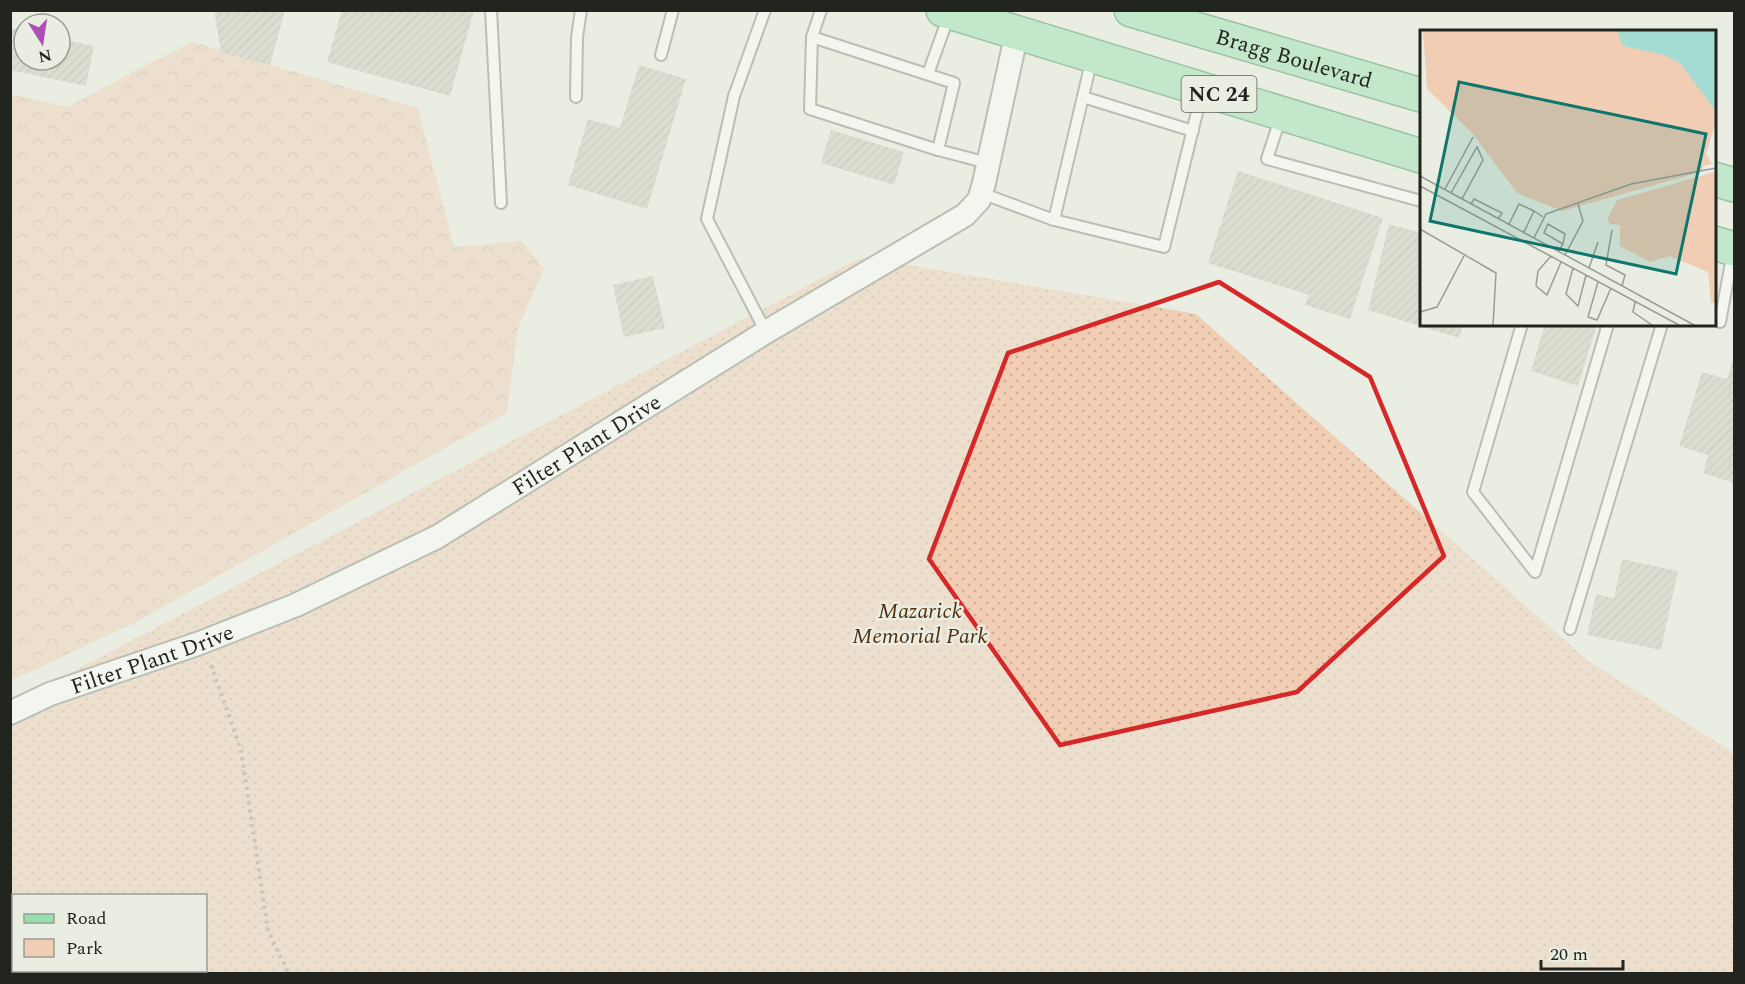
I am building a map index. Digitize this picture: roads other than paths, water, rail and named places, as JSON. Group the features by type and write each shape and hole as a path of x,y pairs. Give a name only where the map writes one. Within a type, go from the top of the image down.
{"main road":[{"name":"Bragg Boulevard","path":"1131,10 1420,95"},
{"name":"NC 24","path":"947,11 1420,156"},
{"path":"1715,180 1734,185"}],"street":[{"name":"Filter Plant Drive","path":"10,713 50,694 200,643 296,605 437,537 766,332 965,215 981,193 1017,32"}],"lane":[{"path":"491,10 501,203"},
{"path":"576,97 577,37 581,10"},
{"path":"661,55 673,10"},
{"path":"765,10 734,96 707,219 766,332"},
{"path":"820,10 812,37 810,109 988,164"},
{"path":"928,74 947,11"},
{"path":"812,37 954,82 938,150"},
{"path":"1054,219 1092,55"},
{"path":"981,193 1054,219 1164,247 1203,89"},
{"path":"1083,97 1192,131"},
{"path":"1282,113 1267,159 1420,201"},
{"path":"1720,322 1727,247"},
{"path":"1521,326 1473,492 1535,572 1607,326"},
{"path":"1570,629 1661,326"}],"park label":[{"name":"Mazarick Memorial Park","path":"920,622"}]}
